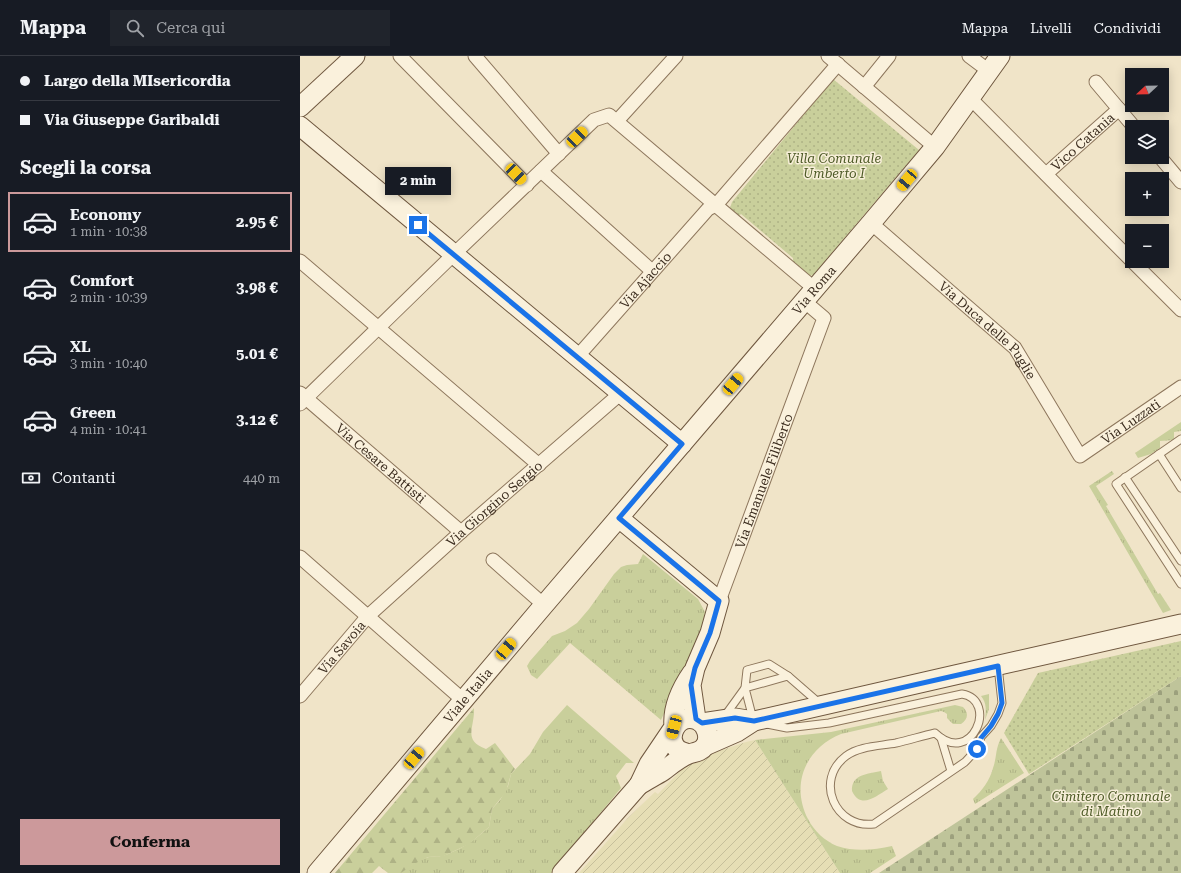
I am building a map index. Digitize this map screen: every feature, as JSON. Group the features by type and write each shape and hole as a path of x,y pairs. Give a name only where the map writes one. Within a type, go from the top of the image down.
{"main road":[{"path":"300,107 355,56"},
{"name":"Via Roma","path":"619,518 935,147 1000,56"},
{"path":"300,126 453,255 682,444"},
{"path":"619,518 719,601"},
{"name":"Viale Italia","path":"317,873 619,518"},
{"name":"Via Emanuele Filiberto","path":"695,668 710,633 719,601"},
{"path":"639,785 697,750 737,732 754,721 1181,624"},
{"path":"695,668 691,685 699,721 707,730 708,738 697,750 680,751 674,745 672,736 674,727 673,718 679,696 695,668"},
{"path":"562,873 639,785 649,764 674,727 680,721 688,718 699,721 735,718 754,721"}],"street":[{"path":"400,56 527,185"},
{"path":"475,56 559,154"},
{"path":"617,121 676,56"},
{"path":"864,87 889,56"},
{"path":"969,56 989,71"},
{"path":"716,205 833,60 935,147"},
{"path":"1096,82 1128,120"},
{"path":"970,97 1125,254"},
{"name":"Vico Catania","path":"1046,174 1119,109"},
{"path":"302,398 594,120 609,115 716,205 810,295"},
{"path":"1166,164 1181,182"},
{"path":"541,171 652,271"},
{"name":"Via Ajaccio","path":"577,357 708,209 716,205"},
{"name":"Via Duca delle Puglie","path":"871,223 1015,348 1080,456"},
{"path":"300,262 539,465"},
{"path":"1139,268 1181,310"},
{"name":"Via Emanuele Filiberto","path":"719,601 824,318 810,295"},
{"name":"Via Luzzati","path":"1080,456 1181,387"},
{"name":"Via Giorgino Sergio","path":"368,616 461,532 621,394"},
{"name":"Via Cesare Battisti","path":"302,398 461,532"},
{"path":"300,557 463,700"},
{"path":"493,560 544,605"},
{"name":"Via Savoia","path":"300,696 368,616"},
{"path":"1156,630 1181,616"}],"lane":[{"path":"1181,439 1116,484 1181,584"},
{"path":"1159,454 1181,488"},
{"path":"1125,478 1181,561"},
{"path":"822,706 788,676 769,664 747,670 745,688 754,721 787,728 829,723 962,694 966,694 972,699 980,712 978,728 967,740 955,743 948,742 935,733 855,751 846,756 837,764 830,777 831,796 839,812 850,820 866,825 874,824 965,762 977,749 981,738 991,726 998,714 1002,703 998,666"},
{"path":"722,720 745,688 788,676"},
{"path":"973,735 981,738"},
{"path":"941,738 951,771"}],"shaded area":[{"path":"755,740 840,873 579,873 628,818 655,792 658,794 684,767 713,753"}],"green space":[{"name":"Villa Comunale Umberto I","path":"833,79 919,150 813,275 809,276 793,262 793,258 741,214 737,218 731,212 730,208 732,202"},
{"path":"1181,422 1181,431 1174,432 1174,440 1160,441 1160,448 1151,454 1138,458 1135,453"},
{"path":"1112,471 1114,474 1096,486 1108,505 1106,506 1158,594 1160,593 1171,610 1163,613 1089,486"},
{"path":"643,554 698,599 705,612 698,638 661,720 570,643 537,679 531,675 527,666 552,636 565,631 577,623 621,567 638,564"},
{"path":"1181,641 1181,676 1029,774 1004,733 1038,673"},
{"name":"Cimitero Comunale di Matino","path":"1181,676 1181,873 879,873"},
{"path":"989,694 989,709 985,720 985,704 981,696"},
{"path":"567,705 634,763 626,763 616,776 621,788 551,873 401,873 421,860 429,857 445,855 461,848 489,827 492,809 500,800 508,786 511,774 530,754 543,732"},
{"path":"955,705 963,707 967,714 965,720 961,724 953,724 947,718 947,714 941,711 841,734 829,740 810,758 801,780 801,793 803,806 808,819 820,835 837,846 844,848 864,850 892,846 896,856 870,873 840,873 755,740 831,732"},
{"path":"474,708 471,733 474,742 486,749 495,743 515,769 511,774 506,792 492,809 489,827 469,844 444,856 428,857 401,873 388,873 379,866 372,873 335,873"},
{"path":"1001,738 1024,773 975,804 973,799 985,785 992,772"},
{"path":"881,771 883,781 888,789 869,800 864,801 856,797 852,791 854,781 866,774"}],"route":[{"path":"418,225 682,444 619,518 719,601 710,633 695,668 691,685 696,719 702,723 735,718 754,721 998,666 1002,703 991,726 981,738 977,749"}]}
